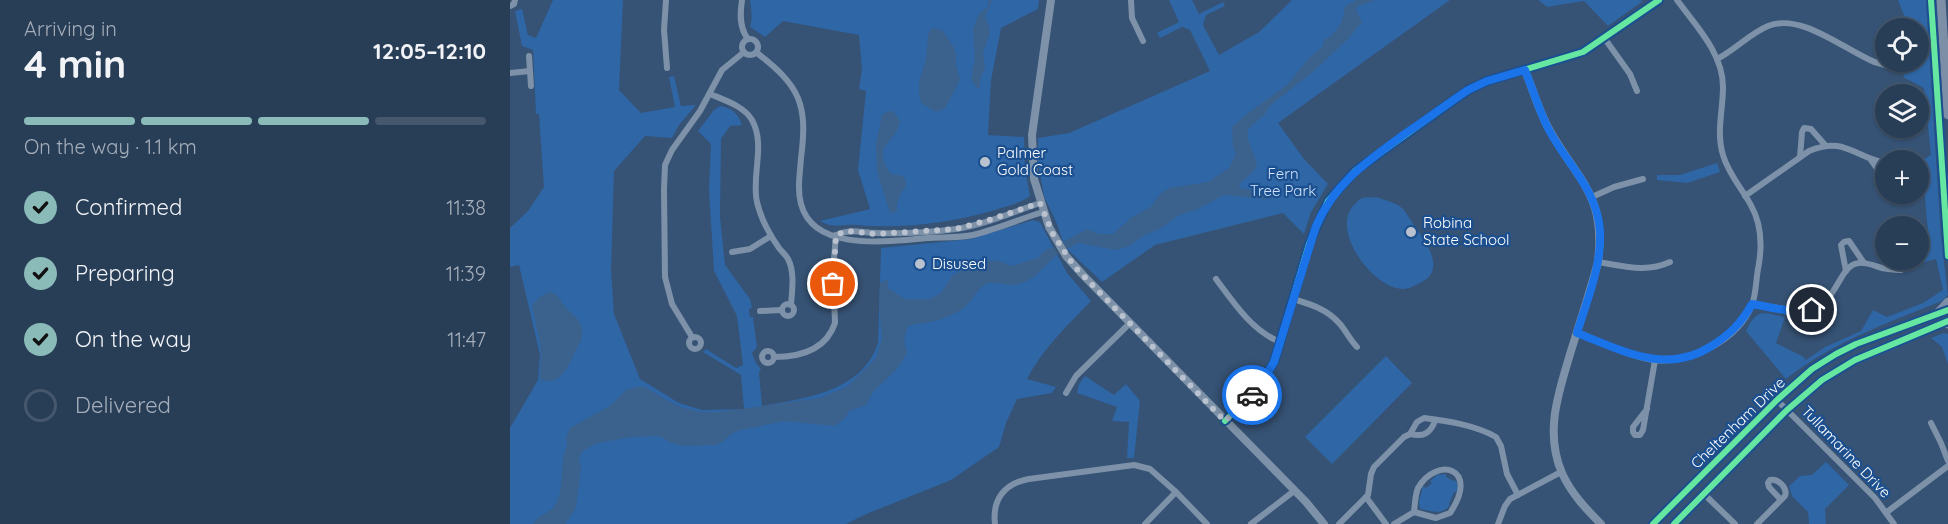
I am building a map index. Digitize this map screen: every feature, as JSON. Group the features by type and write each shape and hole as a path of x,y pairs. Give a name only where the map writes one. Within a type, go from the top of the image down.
{"main road":[{"path":"1931,0 1948,256"},
{"path":"1941,0 1948,115"},
{"path":"1937,314 1948,302"},
{"name":"Cheltenham Drive","path":"1653,524 1777,400 1812,369 1836,354 1868,340 1948,310"},
{"name":"Cheltenham Drive","path":"1674,524 1810,389 1845,365 1947,322"}],"street":[{"path":"510,6 515,0"},
{"path":"666,0 664,30 667,68"},
{"path":"742,0 740,12 743,33 748,39 758,42 757,53"},
{"path":"1051,0 1032,135 1034,179 1049,227 1066,256 1324,524"},
{"path":"1131,0 1132,18 1143,41"},
{"path":"1225,421 1251,396 1274,362 1309,244 1322,212 1335,191 1354,171 1468,90 1487,81 1579,54 1605,39 1659,0"},
{"path":"1577,333 1655,360 1676,360 1703,351 1724,338 1735,329 1752,304 1760,258 1761,237 1755,212 1730,172 1722,152 1719,130 1723,84 1717,58 1677,0"},
{"path":"1717,58 1764,28 1786,22 1801,25 1875,62"},
{"path":"744,52 743,44 748,39"},
{"path":"1605,39 1630,74 1637,91"},
{"path":"744,52 750,55 757,53"},
{"path":"692,337 672,304 665,277 665,165 672,150 700,111 722,70 744,52"},
{"path":"757,53 786,78 800,101 804,134 798,190 802,207 818,228 847,240 970,236 1043,212"},
{"path":"529,56 531,86"},
{"path":"1525,70 1549,130 1592,197 1600,230 1598,262 1554,411 1554,441 1561,472 1577,499 1601,524"},
{"path":"510,73 530,71"},
{"path":"710,94 740,108 752,120 757,132 759,143 756,193 764,224 791,267 791,305 794,310 792,315 784,315 782,310"},
{"path":"1800,157 1804,128 1811,129 1826,146"},
{"path":"1746,195 1809,151 1826,146 1845,147 1875,161"},
{"path":"1871,160 1875,166"},
{"path":"1592,197 1614,187 1643,179"},
{"path":"836,235 847,231 875,234 956,229 1040,203"},
{"path":"774,357 796,356 816,349 829,337 835,323 833,270 836,235"},
{"path":"732,252 750,249 771,236"},
{"path":"1845,272 1842,253 1844,242 1849,241 1864,263"},
{"path":"1598,262 1646,269 1660,267 1670,262"},
{"path":"1752,304 1783,310 1804,312 1812,310 1833,295 1849,267 1857,263 1875,266"},
{"path":"1216,279 1234,304 1263,333 1280,342"},
{"path":"1293,299 1319,307 1329,313 1357,347"},
{"path":"782,310 785,305 791,305"},
{"path":"760,311 782,310"},
{"path":"1066,393 1076,376 1130,323"},
{"path":"1647,409 1655,360"},
{"name":"Tullamarine Drive","path":"1777,400 1887,512 1894,524"},
{"path":"1410,434 1420,420 1428,419 1449,421 1496,436 1501,446 1507,474 1518,495"},
{"path":"1339,524 1370,493 1371,474 1374,467 1404,437 1410,434 1426,434 1436,421"},
{"path":"1887,512 1948,464 1931,423"},
{"path":"995,524 994,511 999,496 1014,483 1134,465 1150,470 1176,492 1207,524"},
{"path":"1394,524 1414,512 1436,518 1450,513 1461,491 1458,476 1446,470 1431,475 1418,488 1414,512"},
{"path":"1497,524 1507,502 1561,472"},
{"path":"1251,524 1294,491"},
{"path":"1145,524 1176,492"},
{"path":"1704,494 1735,524"},
{"path":"1366,497 1386,524"},
{"path":"1757,524 1780,500"}],"green space":[{"path":"553,0 623,0 619,90 641,113 675,107 669,77 674,76 681,106 696,105 679,125 672,138 645,136 614,171 611,270 614,314 640,379 679,403 702,410 744,409 741,375 703,352 706,349 736,368 743,365 737,316 714,271 709,190 711,144 698,131 714,110 720,106 734,112 742,125 730,126 721,139 720,217 725,265 750,299 752,308 749,309 750,317 753,317 757,347 752,353 761,369 759,372 762,406 796,400 830,390 859,372 870,359 878,343 881,248 971,239 1033,220 1040,222 1067,273 1091,301 1048,347 1027,379 1056,387 1052,393 1017,399 1006,423 999,447 951,480 846,524 510,524 510,428 538,380 540,355 519,265 510,267 510,228 528,211 544,187 539,114 536,114 533,50 522,46 515,11 522,9 528,35 536,38"},
{"path":"750,0 1039,0 1038,9 1001,28 991,81 988,135 1024,137 1025,168 1030,196 995,210 926,224 833,226 820,221 870,209 858,170 866,91 859,89 862,69 859,35 783,21 765,37 750,27 752,16"},
{"name":"Fern Tree Park","path":"1169,0 1192,0 1199,14 1223,2 1225,6 1206,15 1203,25 1219,55 1259,32 1292,0 1450,0 1278,123 1304,159 1328,184 1311,212 1304,234 1283,213 1155,245 1102,282 1067,249 1063,242 1044,196 1038,163 1038,138 1069,133 1210,71 1190,30 1182,27 1160,38 1157,33 1179,22"},
{"path":"1538,0 1643,1 1608,26 1584,1 1547,7"},
{"path":"1898,0 1926,0 1927,18 1905,18"},
{"path":"1929,47 1941,237 1948,295 1942,301 1822,354 1786,379 1746,331 1757,315 1765,313 1785,317 1776,343 1806,360 1825,347 1861,331 1873,310 1887,317 1923,303 1943,290 1936,259 1929,261 1931,249 1929,216 1927,216 1926,204 1929,204 1929,156 1931,155 1929,84 1916,84 1903,77 1907,72 1929,72"},
{"path":"1717,163 1720,172 1687,183 1657,180 1657,175 1680,175"},
{"path":"1376,197 1402,208 1424,240 1432,255 1433,270 1422,282 1404,289 1393,287 1370,271 1352,245 1347,218 1352,207 1362,198"},
{"path":"1944,333 1948,334 1948,364 1942,347 1931,338"},
{"path":"1386,356 1412,383 1332,464 1305,437"},
{"path":"1085,376 1114,395 1126,384 1140,401 1134,458 1127,458 1129,422 1112,421 1117,407 1077,393 1079,384"},
{"path":"1826,462 1849,485 1825,509 1826,524 1809,524 1808,512 1792,496 1789,486 1800,476 1812,475"},
{"path":"1446,474 1446,477 1456,480 1458,488 1454,492 1450,505 1439,512 1420,509 1419,501 1423,486 1426,488 1437,475"}],"shaded area":[{"path":"989,0 992,0 985,17 990,33 983,53 985,67 980,79 980,87 977,88 971,79 975,59 973,29 979,14 988,7"},
{"path":"1357,0 1376,0 1358,6 1356,10 1362,22 1349,38 1314,71 1272,104 1264,115 1248,129 1248,140 1257,163 1254,171 1239,184 1240,188 1280,192 1276,197 1266,199 1224,195 1198,209 1179,215 1163,227 1143,236 1127,247 1115,250 1079,243 1067,249 1063,242 1087,229 1099,234 1113,234 1132,217 1151,207 1160,194 1169,188 1208,182 1229,168 1236,154 1232,127 1287,85 1308,59 1323,46 1324,40 1337,30 1345,6"},
{"path":"931,29 943,31 954,48 960,80 945,108 936,112 921,103 919,92 919,82 926,60 928,35"},
{"path":"889,111 894,112 900,121 898,129 886,145 883,157 891,174 903,176 906,181 906,187 898,201 897,211 890,213 877,171 876,144 882,115"},
{"path":"1054,247 1058,254 1028,281 1014,285 986,284 958,312 938,320 908,326 904,339 907,353 898,368 873,392 866,405 849,411 846,417 835,426 785,421 740,430 715,445 682,446 671,443 660,436 631,437 597,443 581,452 576,507 565,524 533,524 557,502 567,444 566,437 570,428 610,406 627,389 645,387 683,408 702,412 718,412 820,398 848,386 876,358 882,339 880,283 888,279 888,288 905,299 930,299 941,293 952,276 970,264 983,260 999,261 1012,266 1038,258 1045,250"},
{"path":"550,292 558,297 578,320 581,325 582,338 565,371 557,379 546,381 540,379 541,349 532,305 541,296"}],"cycle path":[{"path":"1225,421 1258,386 1274,362 1309,244 1328,201 1355,171 1468,90 1487,81 1583,52 1659,0"},
{"path":"1931,0 1948,256"},
{"path":"1653,524 1777,400 1812,369 1856,344 1948,310"},
{"path":"1674,524 1787,410 1822,380 1855,360 1948,321"}],"way so far":[{"path":"833,284 836,235 853,230 875,234 956,229 1040,203 1049,227 1074,266 1225,421 1252,395"}],"place":[{"name":"Palmer Gold Coast","path":"985,162"},
{"name":"Robina State School","path":"1411,232"},
{"name":"Disused","path":"920,264"}],"route":[{"path":"1252,395 1274,362 1309,244 1322,212 1335,191 1354,171 1456,97 1487,81 1525,70 1549,130 1589,190 1600,230 1598,262 1577,333 1645,358 1676,360 1703,351 1724,338 1740,324 1752,304 1783,310 1804,312 1812,310"}]}
